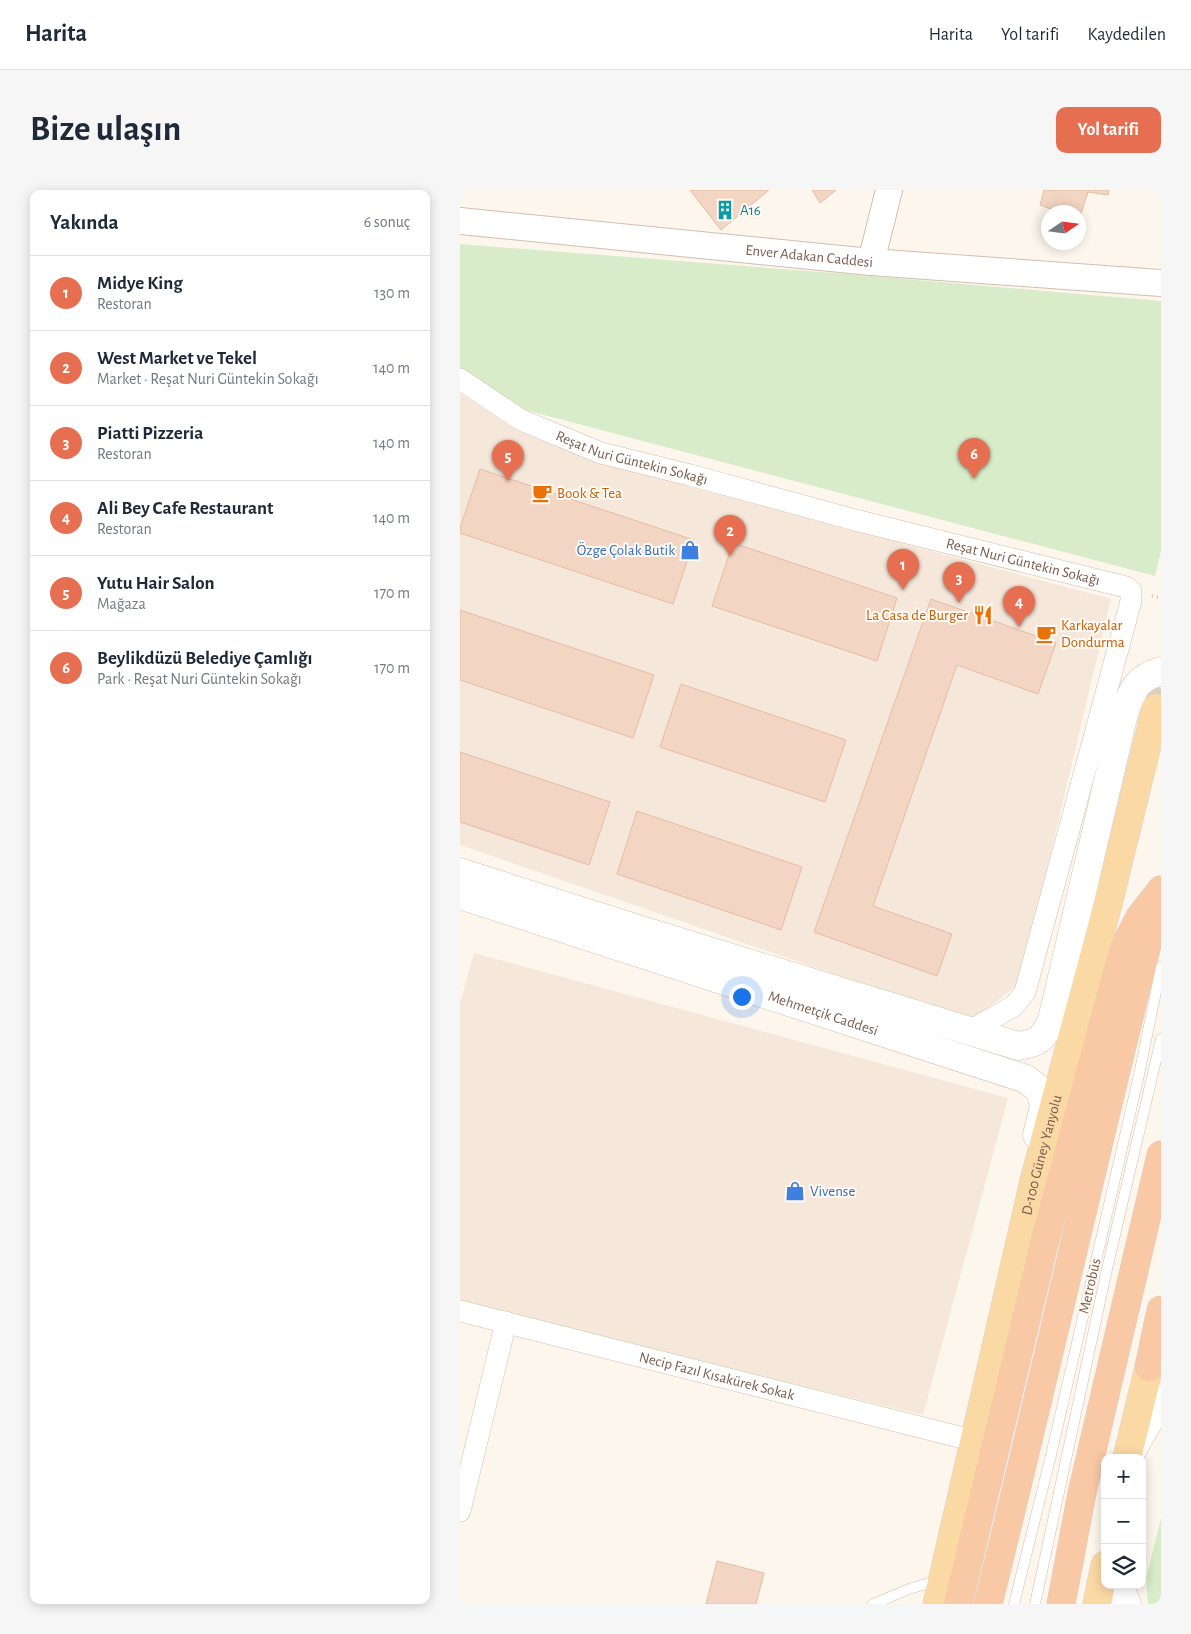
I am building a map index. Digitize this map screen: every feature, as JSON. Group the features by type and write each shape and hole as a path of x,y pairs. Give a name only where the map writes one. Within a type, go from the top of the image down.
{"highway":[{"path":"958,1604 1046,1240 1115,980 1125,946 1140,917 1161,891"},
{"path":"988,1604 1031,1434 1135,992 1161,891"},
{"path":"1061,1604 1082,1492 1161,1155"},
{"path":"1149,1367 1161,1310"}],"main road":[{"name":"Mehmetçik Caddesi","path":"460,872 563,906 854,994 980,1035 1018,1046 1034,1043 1045,1035 1052,1020 1124,713 1133,689 1140,680 1161,671"},
{"name":"D-100 Güney Yanyolu","path":"940,1592 1034,1180 1108,904 1156,708"},
{"name":"Mehmetçik Caddesi","path":"460,895 1026,1080 1040,1090 1044,1106 1032,1165 1034,1180"},
{"path":"1128,1454 1149,1367 1161,1338"},
{"path":"1129,1454 1161,1399"},
{"path":"1097,1604 1101,1584"},
{"path":"1121,1589 1127,1604"}],"street":[{"path":"870,262 889,190"},
{"name":"Enver Adakan Caddesi","path":"460,221 870,262 1161,282"},
{"name":"Reşat Nuri Güntekin Sokağı","path":"460,379 521,420 602,453 1126,587 1132,591 1132,601 1025,992 1014,1006 980,1035"},
{"name":"Necip Fazıl Kısakürek Sokak","path":"460,1311 975,1441"},
{"path":"460,1511 506,1322"}],"lane":[{"name":"Metrobüs","path":"1014,1604 1052,1456 1139,1075 1161,967"},
{"name":"Metrobüs","path":"1034,1604 1107,1270 1161,1039"},
{"path":"873,1604 909,1588 940,1592"}],"shaded area":[{"path":"460,393 517,431 597,462 1111,599 1020,983 988,1008 967,1020 460,845"},
{"path":"474,953 1008,1098 923,1415 460,1304 460,1003"}],"green space":[{"path":"460,244 1161,301 1161,551 1155,576 514,407 460,369"},
{"path":"1161,1518 1161,1604 1148,1604 1146,1579"}],"building":[{"name":"A16","path":"690,190 769,190 721,230"},
{"path":"812,190 836,190 820,203"},
{"path":"1044,190 1109,190 1108,195 1088,192 1084,205 1040,205"},
{"path":"480,469 694,540 673,604 460,533"},
{"path":"733,543 897,598 877,661 712,606"},
{"path":"931,599 1056,643 1038,694 957,665 873,906 952,934 937,976 814,932"},
{"path":"460,610 654,675 633,738 460,680"},
{"path":"681,684 846,740 825,802 660,747"},
{"path":"460,752 610,802 589,865 460,822"},
{"path":"637,811 802,867 781,930 617,874"},
{"path":"717,1561 764,1573 756,1604 706,1604"}],"tunnel":[{"path":"1156,708 1161,688"}],"place":[{"name":"A16","path":"725,210"},
{"name":"Beylikdüzü Belediye Çamlığı","path":"974,479"},
{"name":"Yutu Hair Salon","path":"508,481"},
{"name":"Book & Tea","path":"542,493"},
{"name":"Özge Çolak Butik","path":"690,550"},
{"name":"West Market ve Tekel","path":"730,556"},
{"name":"Midye King","path":"903,590"},
{"name":"Piatti Pizzeria","path":"959,603"},
{"name":"La Casa de Burger","path":"983,615"},
{"name":"Ali Bey Cafe Restaurant","path":"1019,627"},
{"name":"Karkayalar Dondurma","path":"1046,634"},
{"name":"Vivense","path":"795,1191"}]}
